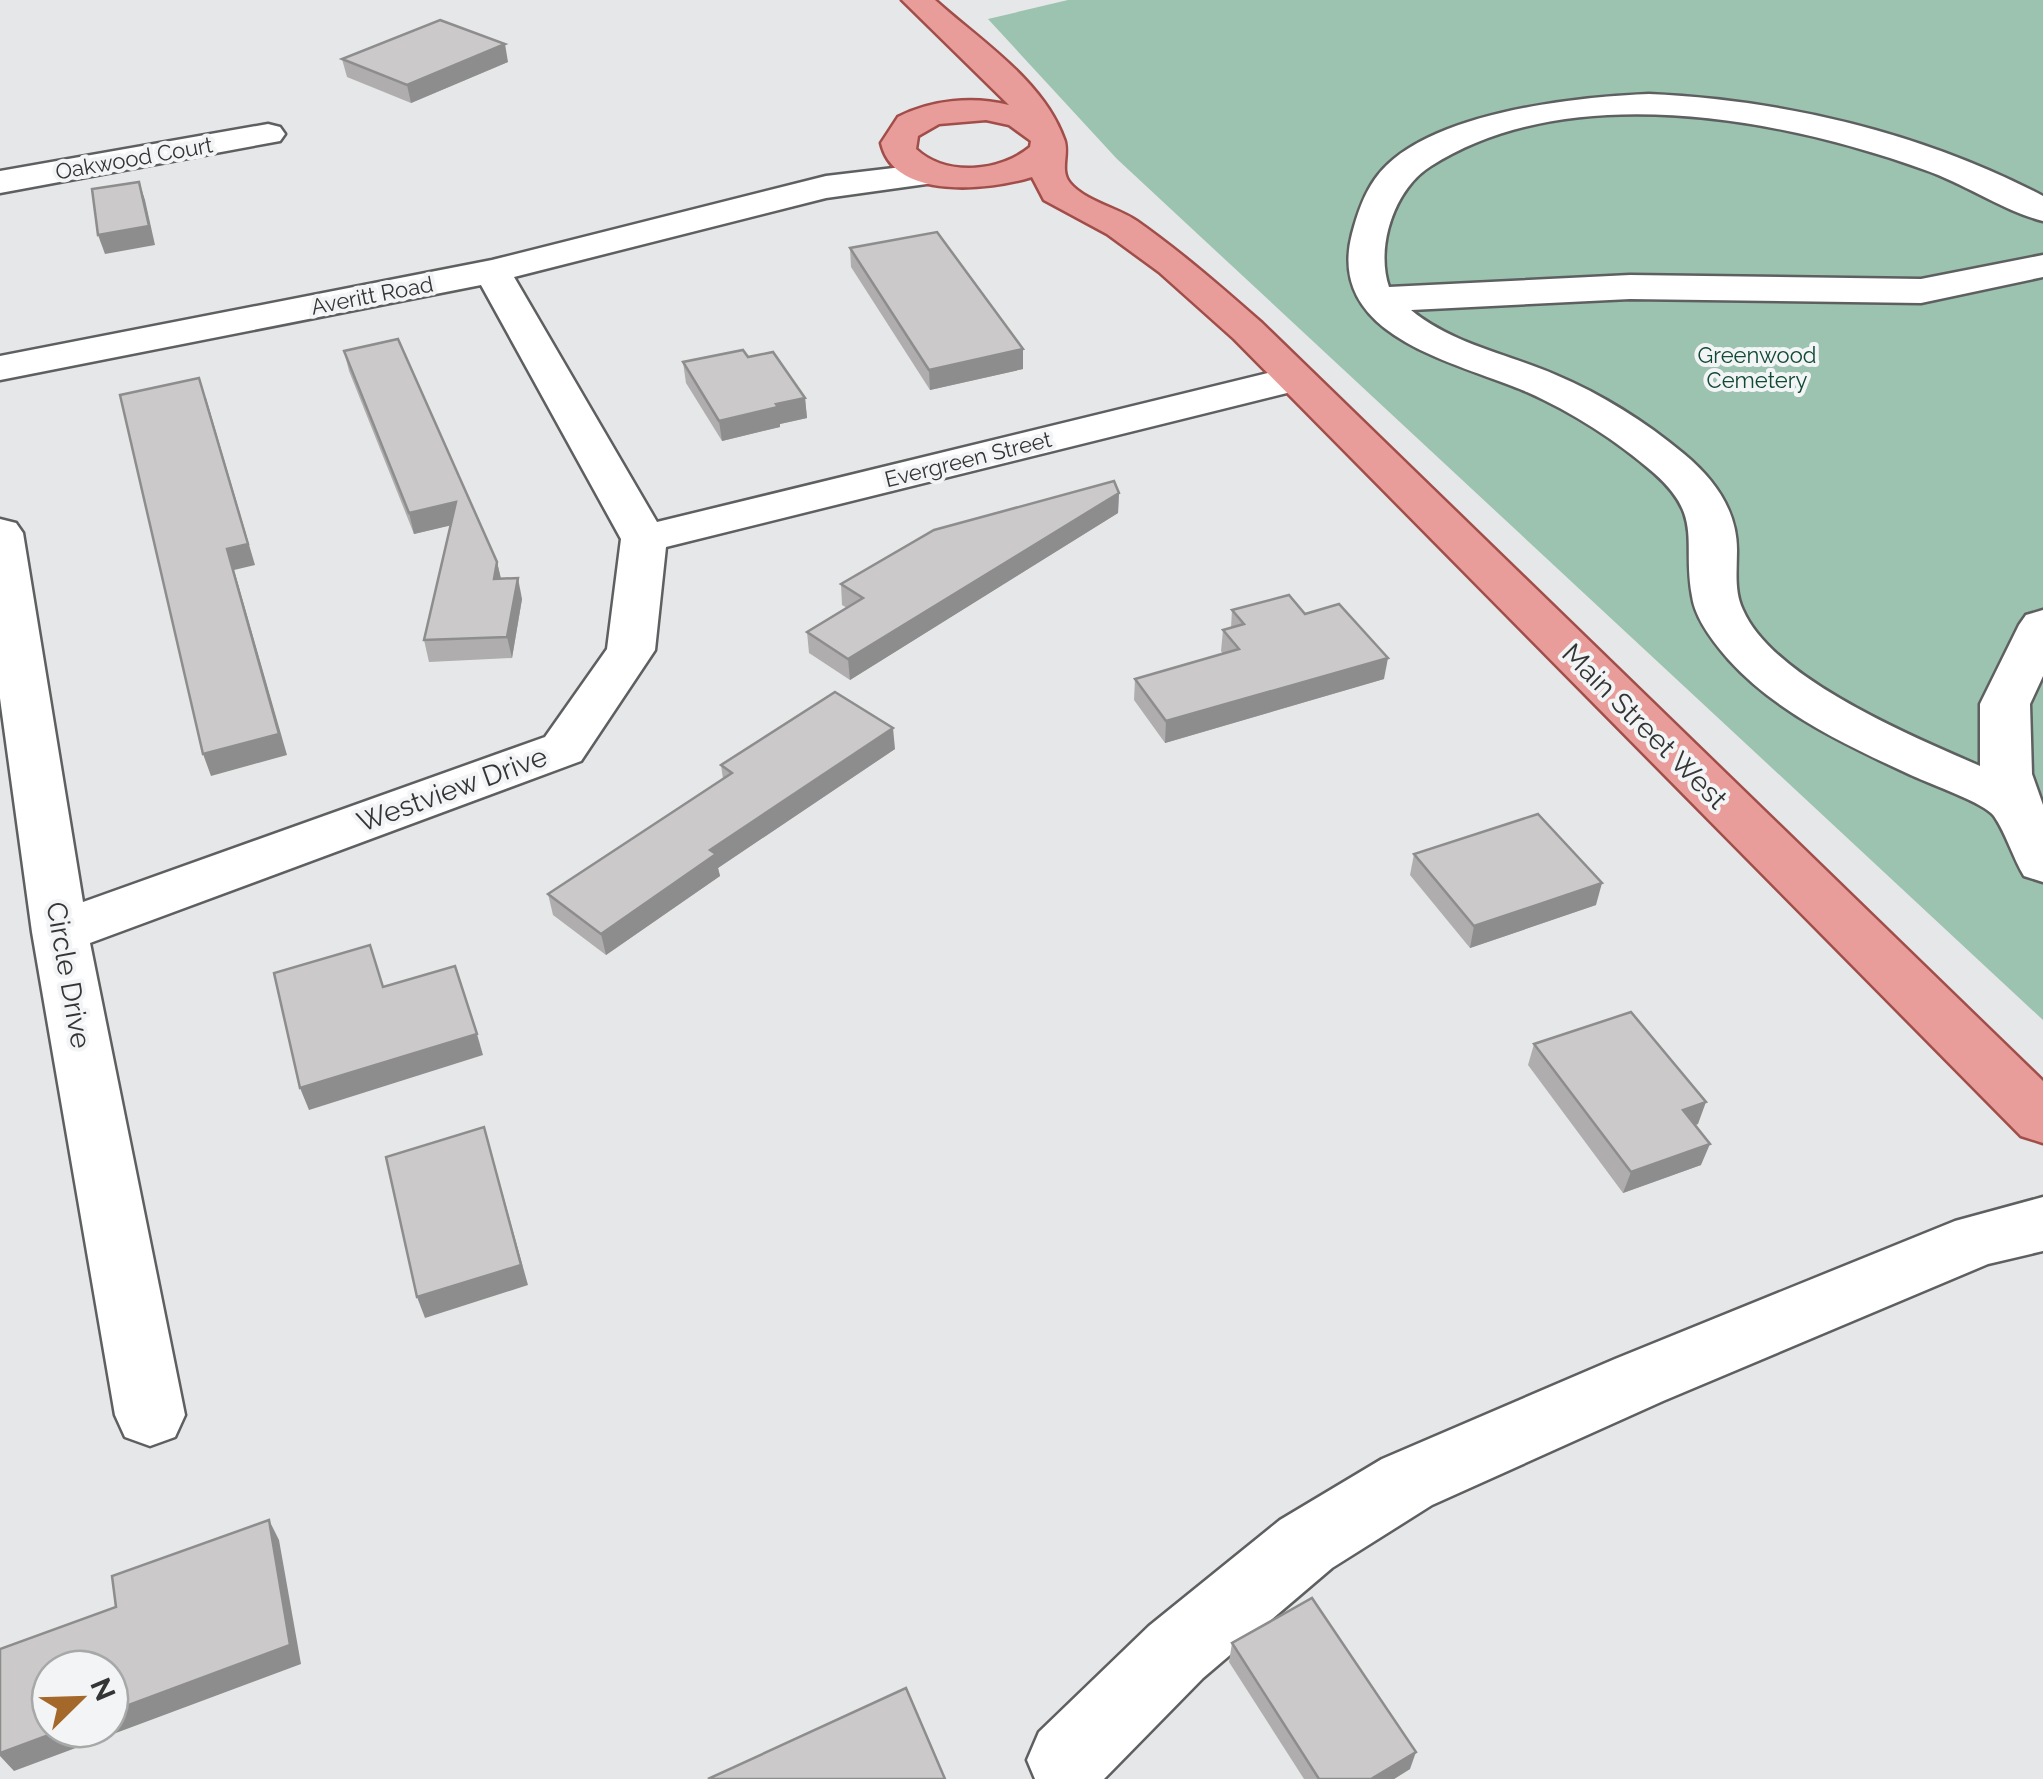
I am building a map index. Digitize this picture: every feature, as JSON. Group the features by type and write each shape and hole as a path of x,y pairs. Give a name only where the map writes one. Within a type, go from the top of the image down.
{"main road":[{"name":"Main Street West","path":"918,0 958,40 1006,79 1032,108 1044,134 1047,172 1057,192 1120,226 1172,264 1248,331 1292,379 2038,1108"},
{"path":"912,125 956,92 958,40"},
{"path":"912,125 938,114 986,110 1009,114 1044,134 1047,151 1020,170 951,175"},
{"name":"Main Street West","path":"912,125 898,141 900,152 909,162 951,175 1068,226 1154,280 1248,331"}],"street":[{"path":"2016,802 1796,695 1748,655 1720,613 1714,588 1714,532 1702,500 1684,478 1644,443 1546,385 1413,332 1370,287 1369,240 1384,187 1434,148 1476,133 1576,112 1647,104 1719,109 1861,138 1980,177 2043,210"},
{"name":"Averitt Road","path":"740,206 912,125"},
{"name":"Oakwood Court","path":"0,182 268,134"},
{"name":"Averitt Road","path":"0,368 492,271 740,206 873,179 951,175"},
{"path":"1382,300 1630,287 1921,291 2043,266"},
{"path":"492,271 644,538"},
{"name":"Evergreen Street","path":"644,538 1292,379"},
{"name":"Circle Drive","path":"0,533 60,932 150,1415"},
{"name":"Westview Drive","path":"60,932 563,749 631,650 644,538"},
{"path":"2043,625 2005,704 2006,774 2043,862"},
{"path":"1068,1760 1176,1652 1306,1544 1407,1482 1639,1380 1960,1248 2043,1224"}],"green space":[{"name":"Greenwood Cemetery","path":"1068,0 2043,0 2043,1020 1117,159 988,19"}],"building":[{"path":"440,20 505,44 407,85 342,59"},
{"path":"139,182 149,226 98,235 92,189"},
{"path":"937,232 1023,349 929,370 850,248"},
{"path":"398,339 497,562 494,579 518,578 507,637 424,640 456,502 409,513 344,351"},
{"path":"743,350 748,357 773,352 805,398 719,421 683,362"},
{"path":"199,378 248,544 227,549 279,734 203,754 120,395"},
{"path":"1114,481 1119,493 848,659 807,632 863,598 841,584 934,530"},
{"path":"1289,595 1305,614 1339,604 1388,658 1166,721 1135,679 1239,649 1223,630 1244,624 1232,610"},
{"path":"835,692 893,728 710,850 716,854 601,934 548,894 732,773 721,765"},
{"path":"1538,814 1602,883 1474,926 1414,854"},
{"path":"370,945 383,987 455,966 477,1034 300,1088 274,973"},
{"path":"1631,1012 1706,1102 1683,1110 1710,1144 1631,1172 1534,1044"},
{"path":"484,1127 521,1265 417,1297 386,1157"},
{"path":"269,1520 290,1645 130,1705 130,1649 30,1649 30,1742 0,1753 0,1649 116,1607 112,1576"},
{"path":"1312,1598 1416,1752 1371,1779 1319,1779 1232,1643"},
{"path":"906,1688 945,1779 708,1779"}]}
